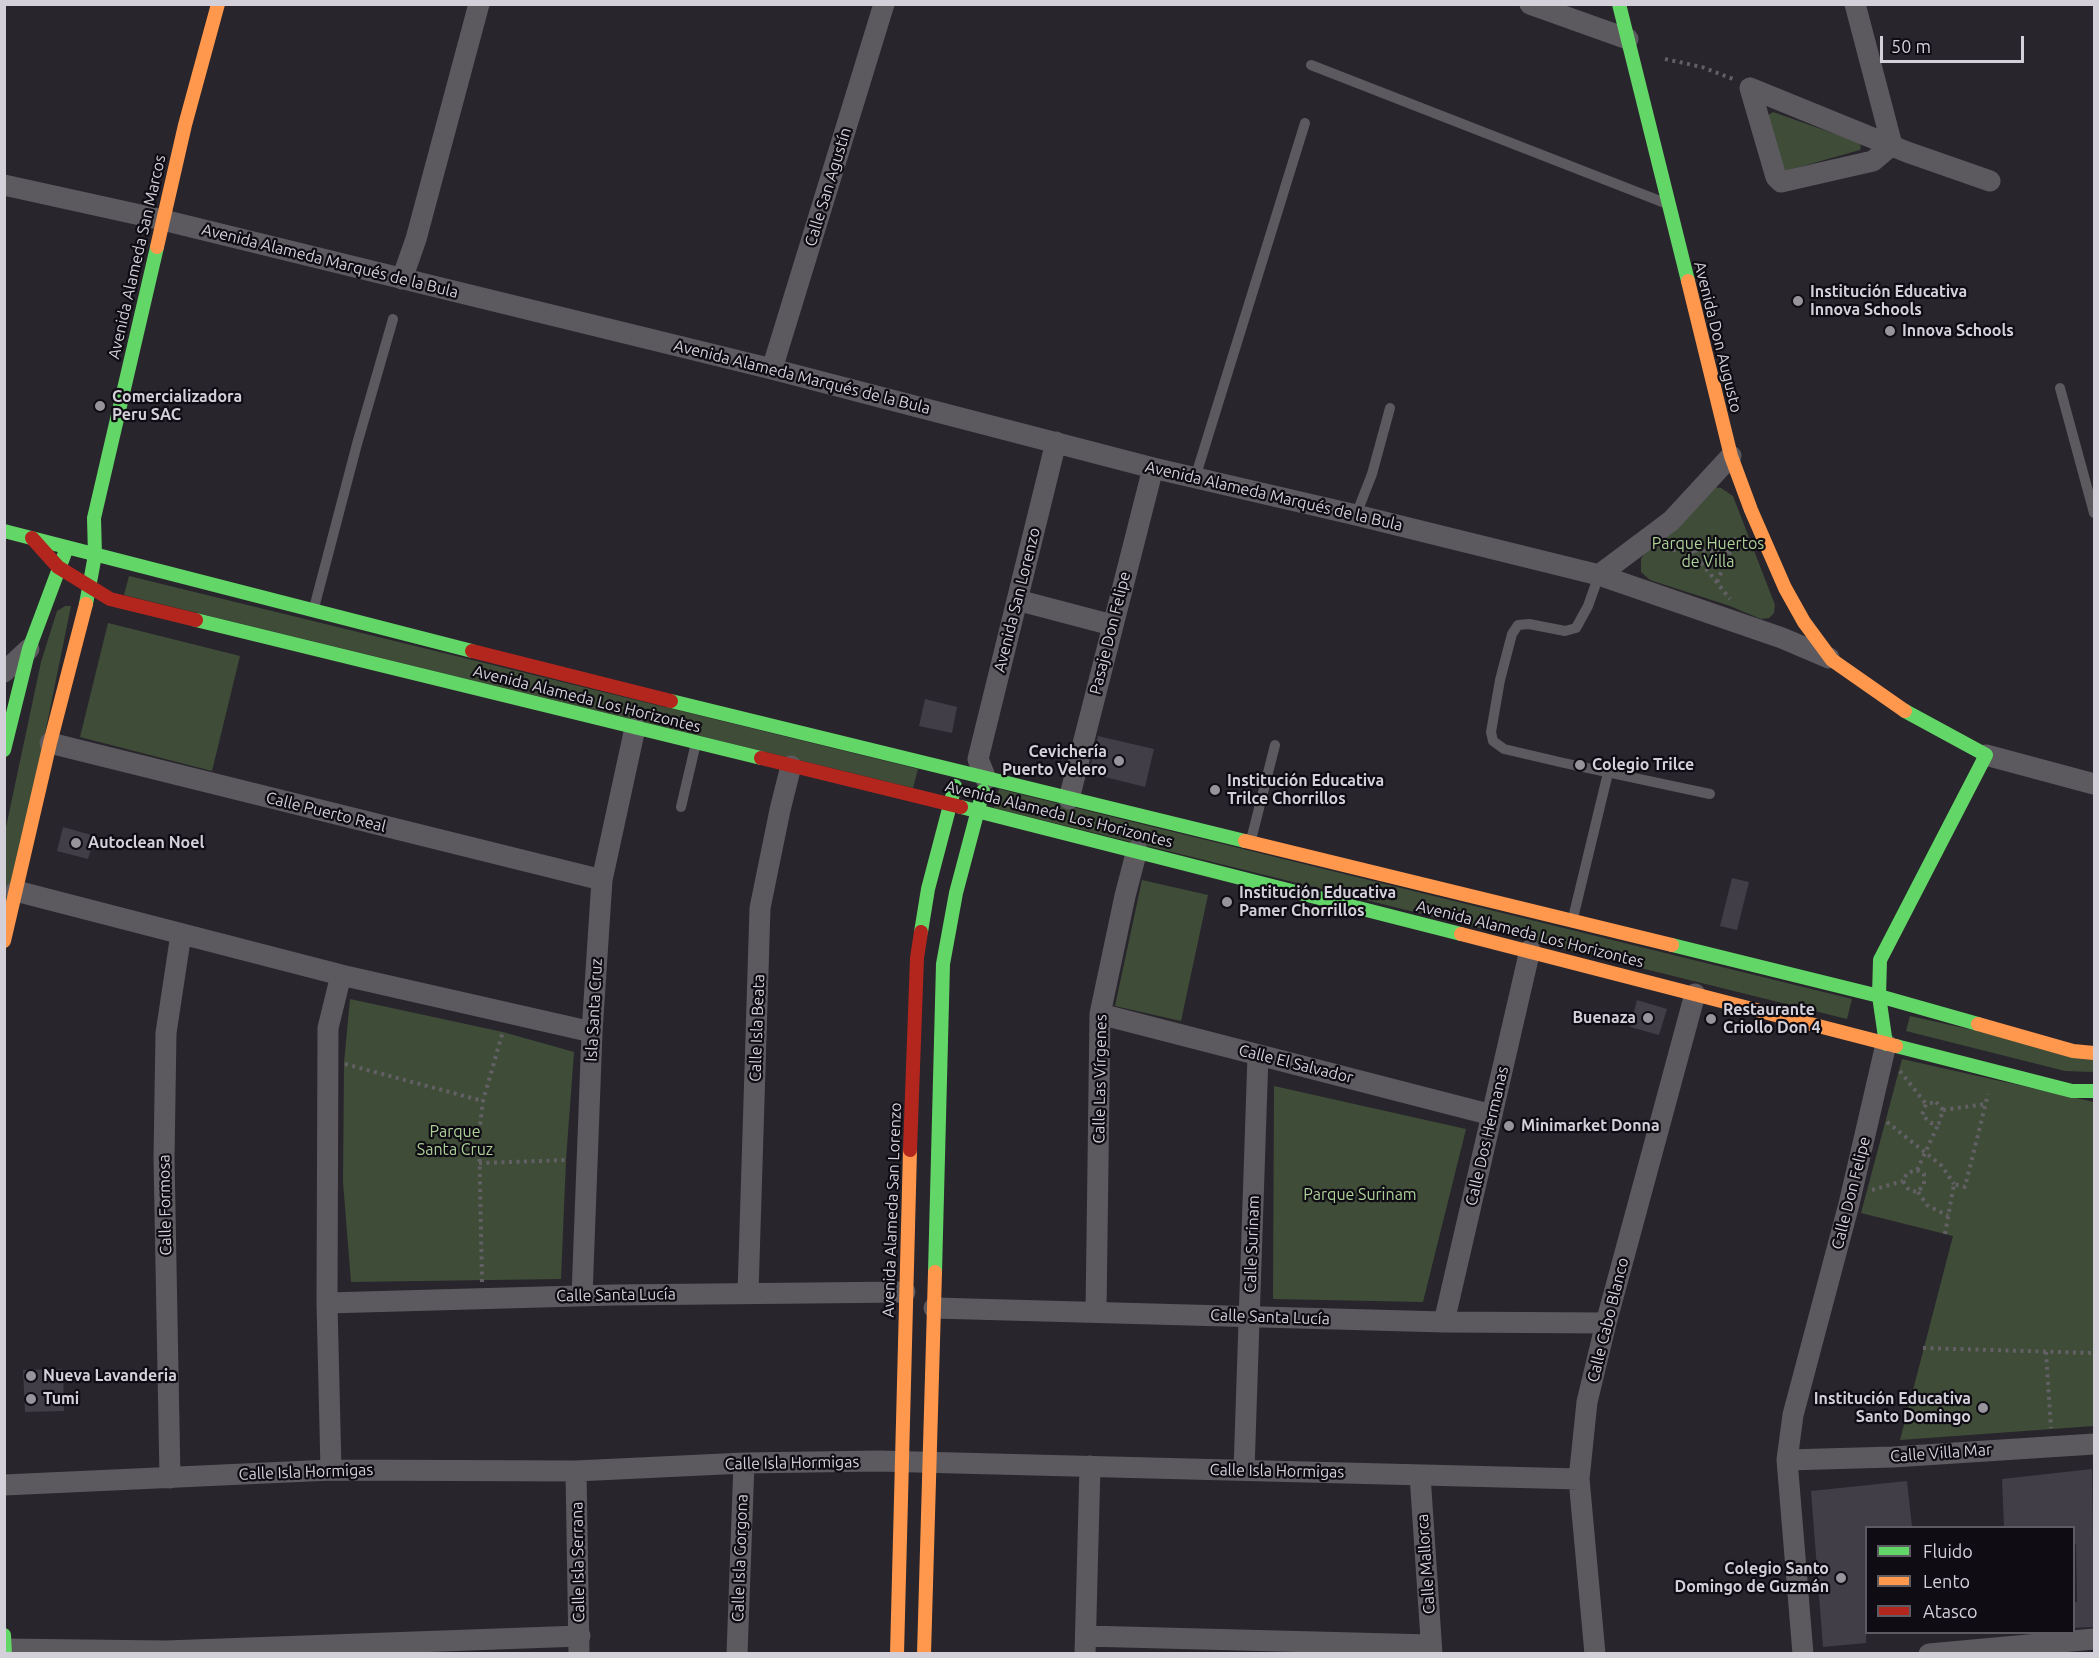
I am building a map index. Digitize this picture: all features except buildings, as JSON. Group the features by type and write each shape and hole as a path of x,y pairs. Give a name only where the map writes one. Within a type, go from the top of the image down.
{"main road":[{"name":"Avenida Alameda San Marcos","path":"4,941 50,743 90,588 96,555 94,518 185,125 218,4"},
{"name":"Avenida Don Augusto","path":"1619,4 1731,456 1750,510 1785,588 1804,622 1832,660"},
{"name":"Avenida Alameda San Marcos","path":"4,750 29,649 58,567 67,548 94,518"},
{"name":"Avenida Alameda Los Horizontes","path":"4,531 986,779 1880,996 2073,1051 2094,1053"},
{"name":"Avenida Alameda Los Horizontes","path":"32,538 58,567 110,599 1137,850 1530,950 1695,994 1884,1053 2072,1090 2094,1091"},
{"name":"Avenida Alameda Marqués de la Bula","path":"1832,660 1898,707 1986,755"},
{"name":"Calle Don Felipe","path":"1884,1053 1880,960 1986,755"},
{"name":"Avenida Alameda San Lorenzo","path":"897,1653 905,1292 917,958 928,889 959,772"},
{"path":"924,1653 943,964 956,893 986,779"},
{"path":"4,1635 5,1651"}],"street":[{"path":"402,279 416,239 479,4"},
{"name":"Calle San Agustín","path":"772,369 884,4"},
{"path":"1530,4 1628,39"},
{"path":"1855,4 1892,145"},
{"path":"1750,88 1776,177 1781,182 1873,161 1892,145"},
{"path":"1750,88 1892,145 1990,181"},
{"name":"Avenida Alameda Marqués de la Bula","path":"4,185 163,220 772,369 1153,468 1599,575 1782,638 1832,660"},
{"name":"Avenida San Lorenzo","path":"978,759 1056,442"},
{"path":"1599,575 1649,539 1684,508 1731,456"},
{"name":"Pasaje Don Felipe","path":"1069,799 1153,468"},
{"path":"1017,600 1112,625"},
{"path":"4,672 29,649"},
{"name":"Isla Santa Cruz","path":"582,1296 592,1032 602,880 635,728"},
{"name":"Calle Puerto Real","path":"50,743 602,880"},
{"name":"Avenida Alameda Marqués de la Bula","path":"1986,755 2094,784"},
{"path":"959,772 978,759 986,779"},
{"name":"Calle Isla Beata","path":"748,1293 760,908 791,766"},
{"name":"Calle Las Vírgenes","path":"1096,1312 1100,1014 1137,850"},
{"path":"16,891 341,975 592,1032"},
{"name":"Calle Formosa","path":"170,1478 164,1158 166,1033 181,934"},
{"name":"Calle Dos Hermanas","path":"1444,1322 1530,950"},
{"path":"331,1470 327,1303 328,1028 341,975"},
{"name":"Calle Cabo Blanco","path":"1595,1653 1579,1479 1587,1402 1606,1323 1695,994"},
{"name":"Calle El Salvador","path":"1100,1014 1492,1115"},
{"name":"Calle Don Felipe","path":"1803,1653 1787,1461 1793,1415 1849,1204 1884,1053"},
{"name":"Calle Surinam","path":"1244,1470 1258,1055"},
{"name":"Calle Santa Lucía","path":"327,1303 582,1296 905,1292"},
{"name":"Calle Santa Lucía","path":"933,1308 1444,1322 1606,1323"},
{"name":"Calle Villa Mar","path":"1787,1461 1893,1457 2094,1444"},
{"name":"Calle Isla Hormigas","path":"4,1485 331,1470 576,1471 744,1463 903,1462 1579,1479"},
{"name":"Calle Isla Gorgona","path":"737,1653 744,1463"},
{"path":"1090,1466 1085,1645 1431,1649"},
{"name":"Calle Isla Serrana","path":"576,1471 579,1645"},
{"name":"Calle Mallorca","path":"1420,1475 1431,1649"},
{"path":"1929,1653 2094,1639"},
{"path":"5,1651 166,1652 579,1645"}],"lane":[{"path":"1311,65 1668,204"},
{"path":"1196,478 1305,123"},
{"path":"314,611 357,444 393,319"},
{"path":"2060,388 2094,513"},
{"path":"1356,515 1372,474 1390,408"},
{"path":"1599,575 1585,613 1576,628 1565,631 1529,624 1518,625 1512,634 1500,680 1491,732 1493,741 1504,749 1710,794"},
{"path":"681,807 696,743"},
{"path":"1251,843 1275,745"},
{"path":"1572,922 1608,773"}],"path":[{"path":"1665,59 1702,67 1750,88"},
{"path":"1717,582 1741,527"},
{"path":"1649,539 1652,550 1730,551"},
{"path":"1692,551 1734,604 1724,601"},
{"path":"485,1299 482,1281 479,1133 483,1101 507,1013"},
{"path":"1884,1053 1926,1104"},
{"path":"343,1063 483,1101"},
{"path":"1953,1184 1965,1187 1989,1092"},
{"path":"1926,1104 1936,1102 1943,1110"},
{"path":"1926,1104 1922,1115 1930,1124 1939,1123"},
{"path":"1943,1110 1986,1104"},
{"path":"1917,1170 1943,1110"},
{"path":"1887,1122 1942,1166 1953,1184 1945,1234"},
{"path":"479,1163 566,1160 587,1162"},
{"path":"1903,1181 1906,1173 1917,1170 1924,1174 1924,1184 1918,1192"},
{"path":"1903,1181 1909,1190 1918,1192 1927,1205 1948,1216"},
{"path":"1866,1192 1903,1181"},
{"path":"1923,1348 2094,1353"},
{"path":"2046,1352 2051,1429"}],"green space":[{"path":"1773,112 1858,142 1861,146 1860,150 1785,171 1767,116"},
{"name":"Parque Huertos de Villa","path":"1713,487 1721,488 1733,496 1775,605 1774,613 1769,618 1761,619 1730,606 1650,580 1641,572 1641,559 1644,554"},
{"path":"129,576 918,769 913,788 124,595"},
{"path":"65,606 71,606 5,930 5,832 41,662 57,611"},
{"path":"108,623 240,656 212,771 80,737"},
{"path":"999,789 1852,999 1847,1019 994,808"},
{"path":"1142,880 1208,895 1181,1021 1115,1006"},
{"name":"Parque Santa Cruz","path":"350,999 503,1032 574,1052 566,1160 561,1279 351,1282 343,1182 344,1063"},
{"path":"1910,1016 2094,1057 2094,1072 2065,1071 1906,1031"},
{"path":"1902,1059 2094,1102 2094,1426 1900,1440 1953,1236 1861,1213"},
{"name":"Parque Surinam","path":"1274,1086 1466,1129 1423,1302 1273,1299"}],"traffic: fast":[{"path":"1619,4 1688,281"},
{"path":"86,604 95,555 94,518 157,247"},
{"path":"4,531 472,651"},
{"path":"4,750 29,649 66,550"},
{"path":"196,620 761,758"},
{"path":"671,701 1245,841"},
{"path":"1886,1044 1879,996 1880,960 1986,755 1905,711"},
{"path":"921,932 928,889 955,786"},
{"path":"935,1272 943,964 956,893 983,791"},
{"path":"961,807 1461,934"},
{"path":"1672,945 1879,996 1978,1024"},
{"path":"1896,1046 2072,1091 2094,1091"},
{"path":"4,1635 5,1654"}],"traffic: slow":[{"path":"157,247 185,125 218,4"},
{"path":"1688,281 1731,456 1751,510 1785,588 1804,622 1832,660 1905,711"},
{"path":"4,941 50,743 86,604"},
{"path":"1245,841 1672,945"},
{"path":"1461,934 1896,1046"},
{"path":"1978,1024 2073,1051 2094,1053"},
{"path":"897,1654 910,1150"},
{"path":"924,1654 935,1272"}],"traffic: jam":[{"path":"32,538 58,567 110,599 196,620"},
{"path":"472,651 671,701"},
{"path":"761,758 961,807"},
{"path":"910,1150 917,958 921,932"}],"place":[{"name":"Institución Educativa Innova Schools","path":"1798,301"},
{"name":"Innova Schools","path":"1890,331"},
{"name":"Comercializadora Peru SAC","path":"100,406"},
{"name":"Cevichería Puerto Velero","path":"1119,761"},
{"name":"Colegio Trilce","path":"1580,765"},
{"name":"Institución Educativa Trilce Chorrillos","path":"1215,790"},
{"name":"Autoclean Noel","path":"76,843"},
{"name":"Institución Educativa Pamer Chorrillos","path":"1227,902"},
{"name":"Buenaza","path":"1648,1018"},
{"name":"Restaurante Criollo Don 4","path":"1711,1019"},
{"name":"Minimarket Donna","path":"1509,1126"},
{"name":"Nueva Lavanderia","path":"31,1376"},
{"name":"Tumi","path":"31,1399"},
{"name":"Institución Educativa Santo Domingo","path":"1983,1408"},
{"name":"Colegio Santo Domingo de Guzmán","path":"1841,1578"}]}
